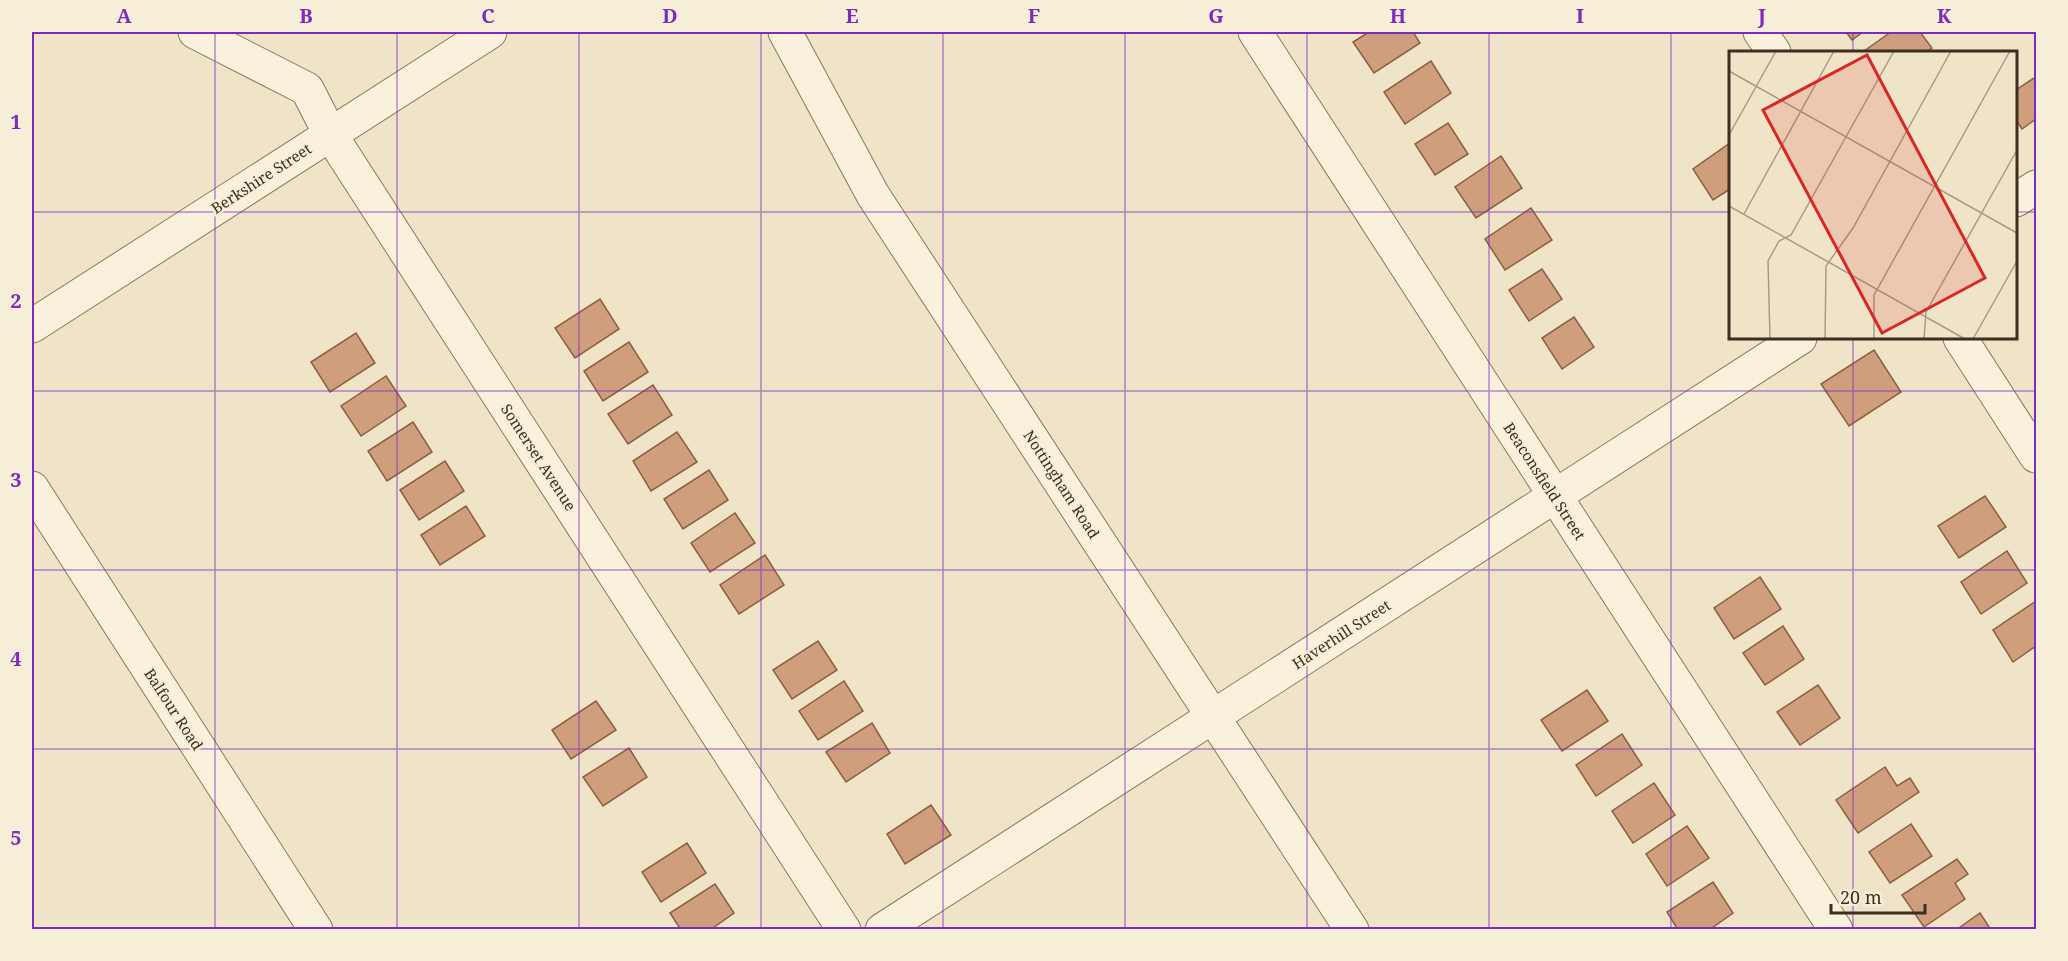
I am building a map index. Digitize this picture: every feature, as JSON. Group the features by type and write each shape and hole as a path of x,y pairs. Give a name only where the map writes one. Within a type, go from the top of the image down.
{"street":[{"name":"Somerset Avenue","path":"195,32 307,88 330,134 844,930"},
{"name":"Berkshire Street","path":"32,326 490,32"},
{"name":"Nottingham Road","path":"785,32 873,195 1352,930"},
{"name":"Beaconsfield Street","path":"1255,32 1836,930"},
{"path":"1760,32 1773,51"},
{"path":"2017,199 2037,187"},
{"name":"Haverhill Street","path":"882,930 1798,339"},
{"path":"1961,339 2037,456"},
{"name":"Balfour Road","path":"32,488 316,930"}],"building":[{"path":"1369,32 1413,32 1420,43 1374,73 1353,42"},
{"path":"1846,32 1863,32 1852,40"},
{"path":"1891,32 1920,32 1932,48 1928,51 1864,51"},
{"path":"1431,61 1451,93 1405,124 1384,92"},
{"path":"2034,78 2036,82 2036,119 2022,129 2017,122 2017,89"},
{"path":"1448,123 1468,154 1435,175 1415,144"},
{"path":"1729,144 1729,190 1713,200 1693,169"},
{"path":"1501,156 1522,188 1476,218 1455,187"},
{"path":"1531,208 1552,240 1505,270 1485,239"},
{"path":"1542,269 1562,299 1529,321 1509,290"},
{"path":"600,299 619,329 575,358 555,328"},
{"path":"1574,317 1594,347 1562,369 1542,338"},
{"path":"356,333 375,363 330,392 311,362"},
{"path":"629,342 648,372 603,401 584,371"},
{"path":"1874,350 1901,392 1849,426 1821,384"},
{"path":"386,376 406,406 361,436 341,406"},
{"path":"653,385 672,415 628,444 608,414"},
{"path":"413,422 432,452 387,481 368,451"},
{"path":"677,432 697,462 651,491 633,461"},
{"path":"445,461 464,491 419,520 400,490"},
{"path":"709,470 728,500 683,529 664,499"},
{"path":"1985,496 2006,527 1959,558 1938,526"},
{"path":"466,506 485,536 440,565 421,535"},
{"path":"735,513 755,543 710,572 691,543"},
{"path":"2007,551 2027,583 1981,614 1961,582"},
{"path":"765,555 784,585 739,614 720,585"},
{"path":"1760,577 1781,609 1734,639 1714,608"},
{"path":"2036,601 2036,646 2013,662 1993,630"},
{"path":"1783,626 1804,659 1765,685 1743,653"},
{"path":"818,641 837,670 792,699 773,670"},
{"path":"844,681 863,711 818,740 799,711"},
{"path":"1818,685 1840,718 1800,745 1777,712"},
{"path":"1587,690 1608,721 1562,751 1541,720"},
{"path":"596,701 616,730 571,759 552,730"},
{"path":"872,723 890,753 846,782 826,752"},
{"path":"1622,734 1642,765 1596,796 1576,765"},
{"path":"629,748 647,777 603,806 583,777"},
{"path":"1885,767 1897,786 1910,778 1919,792 1858,833 1836,800"},
{"path":"1654,783 1675,815 1633,843 1612,811"},
{"path":"931,805 951,835 905,864 887,834"},
{"path":"1911,824 1932,856 1890,883 1869,852"},
{"path":"1687,826 1709,858 1667,886 1646,854"},
{"path":"687,843 706,873 661,902 642,872"},
{"path":"1957,859 1968,874 1955,883 1965,899 1924,927 1902,895"},
{"path":"1713,882 1733,913 1709,930 1678,930 1667,912"},
{"path":"715,884 734,913 710,930 681,930 670,913"},
{"path":"1980,913 1991,930 1956,930"}]}
